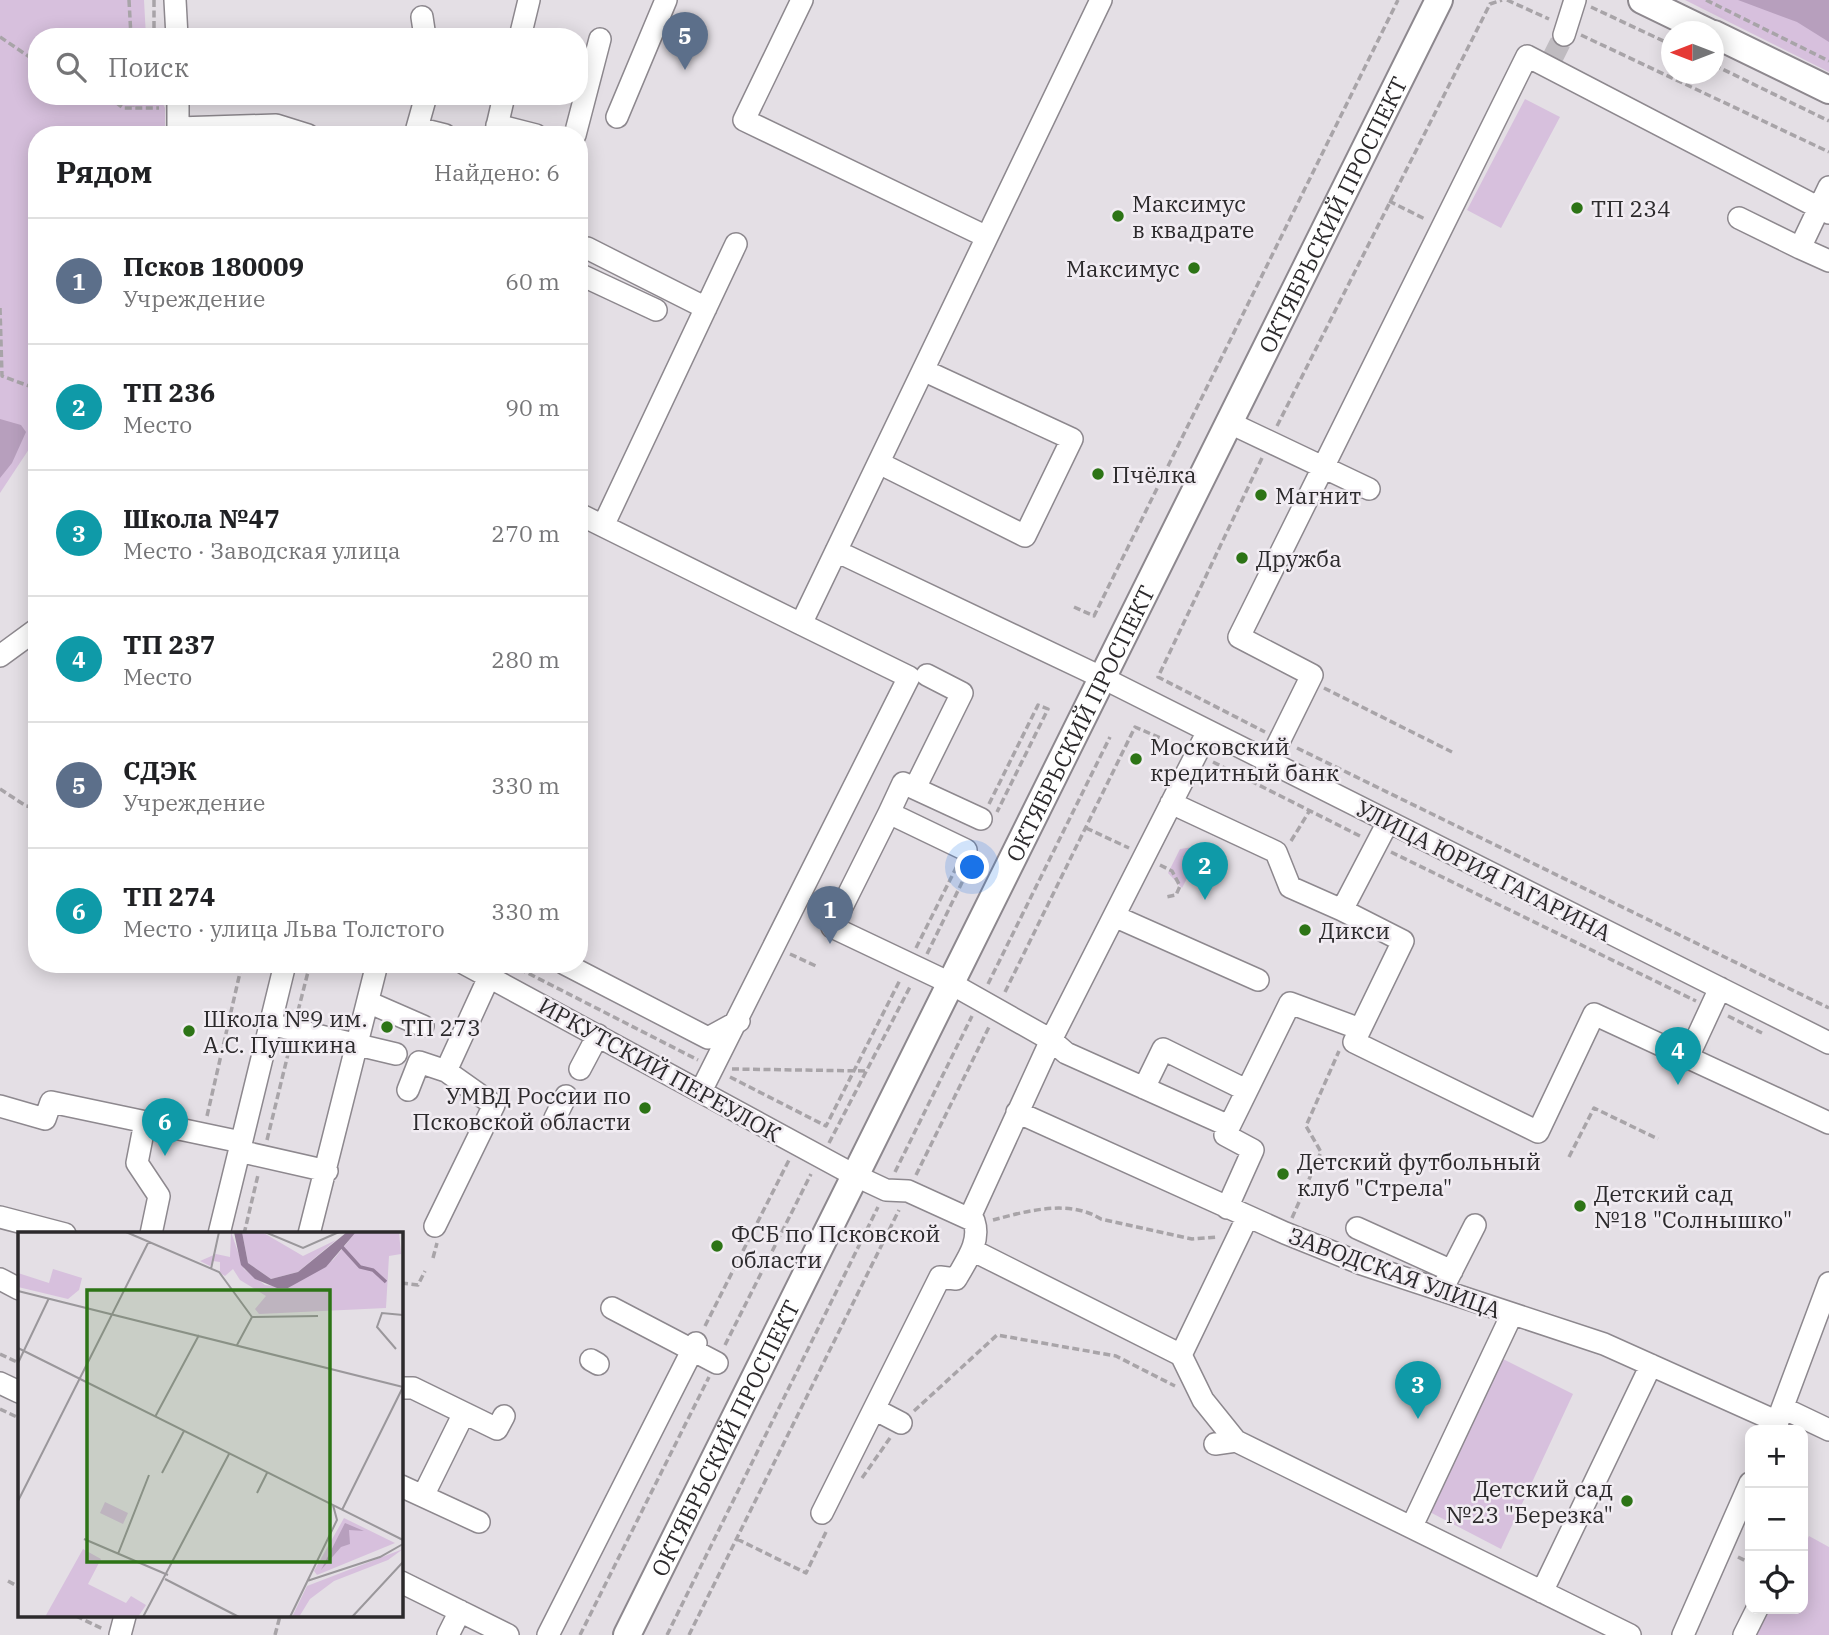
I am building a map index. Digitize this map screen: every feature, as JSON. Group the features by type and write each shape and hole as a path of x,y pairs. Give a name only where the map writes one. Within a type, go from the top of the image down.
{"main road":[{"name":"ОКТЯБРЬСКИЙ ПРОСПЕКТ","path":"627,1635 1439,0"},
{"path":"1642,0 1685,21"},
{"path":"1724,39 1829,90"}],"street":[{"path":"175,0 177,28"},
{"path":"522,28 529,0"},
{"path":"617,117 666,0"},
{"path":"802,0 744,120 987,237"},
{"path":"801,624 1101,0"},
{"path":"1565,31 1582,3"},
{"path":"588,85 600,38"},
{"path":"1269,762 1312,675 1239,637 1527,56 1546,62 1824,211"},
{"path":"178,105 178,126"},
{"path":"418,126 424,105"},
{"path":"497,126 502,105"},
{"path":"577,126 583,105"},
{"path":"1800,248 1824,211 1829,187"},
{"path":"1739,218 1829,261"},
{"path":"588,520 706,308 736,244"},
{"path":"588,249 706,308"},
{"path":"588,278 656,310"},
{"path":"879,463 1025,537 1072,439 923,370"},
{"path":"1230,423 1369,489"},
{"path":"588,522 909,677 739,1021 701,1091"},
{"name":"УЛИЦА ЮРИЯ ГАГАРИНА","path":"836,551 1103,678 1829,1043"},
{"path":"0,656 28,636"},
{"path":"915,788 962,693 927,675"},
{"path":"827,1517 874,1409 940,1278 956,1279 972,1250 977,1231 972,1219 1017,1112 1208,731"},
{"path":"987,820 903,783 832,927 950,983 1051,1040 1066,1053 1229,1126"},
{"path":"1171,803 1276,852 1290,887 1403,941 1357,1035"},
{"path":"889,813 970,853"},
{"path":"1342,910 1388,822"},
{"path":"1114,916 1258,980"},
{"path":"219,1232 283,973"},
{"path":"310,1232 375,973"},
{"name":"ИРКУТСКИЙ ПЕРЕУЛОК","path":"482,973 854,1175 886,1190 908,1191 972,1219"},
{"path":"582,973 708,1038 739,1021"},
{"path":"446,1071 489,977"},
{"path":"1688,1057 1720,988"},
{"path":"368,1002 423,1026"},
{"path":"1227,1209 1254,1150 1225,1135 1290,1003 1357,1035 1538,1132 1594,1014 1829,1123"},
{"path":"270,1024 396,1054"},
{"path":"580,1069 598,1035"},
{"path":"1144,1088 1163,1049 1246,1090"},
{"path":"408,1090 419,1062 446,1071 494,1105 435,1227"},
{"path":"555,1118 566,1096"},
{"path":"0,1106 46,1119 51,1102 203,1134 263,1156 327,1171"},
{"name":"ЗАВОДСКАЯ УЛИЦА","path":"1017,1112 1227,1209 1244,1223 1447,1281 1511,1314 1604,1344 1779,1420 1829,1430"},
{"path":"145,1122 136,1163 159,1196 151,1232"},
{"path":"0,1217 57,1232"},
{"path":"1181,1355 1244,1223"},
{"path":"1357,1228 1447,1281 1475,1225"},
{"path":"972,1250 1181,1355 1225,1443 1412,1526 1630,1635"},
{"path":"0,1279 18,1288"},
{"path":"1779,1420 1829,1283"},
{"path":"612,1308 694,1347 717,1363"},
{"path":"1412,1526 1511,1314"},
{"path":"548,1635 694,1347"},
{"path":"1542,1591 1651,1365"},
{"path":"0,1383 18,1392"},
{"path":"402,1388 413,1388 497,1429 504,1416"},
{"path":"874,1409 901,1423"},
{"path":"423,1496 464,1413"},
{"path":"402,1486 479,1522"},
{"path":"1683,1635 1748,1488"},
{"path":"402,1582 508,1635"},
{"path":"448,1635 460,1611"},
{"path":"1744,1635 1754,1614"}],"path":[{"path":"129,0 131,28"},
{"path":"154,0 154,28"},
{"path":"1074,607 1094,616 1398,0"},
{"path":"1502,0 1490,4 1389,201 1269,443 1158,677 1280,740 1829,1008"},
{"path":"1507,0 1520,2 1565,31 1829,152"},
{"path":"1706,0 1829,61"},
{"path":"1582,3 1661,41"},
{"path":"0,37 28,55"},
{"path":"1724,70 1829,121"},
{"path":"119,105 123,108 164,108 170,105"},
{"path":"1389,201 1442,228"},
{"path":"0,308 2,376 28,386"},
{"path":"1309,681 1452,752"},
{"path":"1038,705 1048,709 987,820 1038,705"},
{"path":"689,1635 1135,727 1196,754 1376,845 1770,1036"},
{"path":"0,789 28,806"},
{"path":"1279,860 1310,810"},
{"path":"580,1635 867,1071 914,966 970,853"},
{"path":"826,1126 914,966 970,853"},
{"path":"788,953 816,966"},
{"path":"203,1134 240,973"},
{"path":"244,1232 308,973"},
{"path":"527,973 836,1132"},
{"path":"1285,1233 1321,1152 1306,1126 1341,1047 1357,1035"},
{"path":"714,1069 867,1071"},
{"path":"1569,1157 1594,1108 1658,1139"},
{"path":"694,1347 798,1144"},
{"path":"972,1219 992,1221 1025,1210 1090,1212 1101,1219 1192,1239 1225,1236 1244,1223"},
{"path":"402,1283 418,1285 425,1271"},
{"path":"855,1488 901,1423 998,1335 1116,1356 1203,1400"},
{"path":"0,1354 18,1363"},
{"path":"0,1409 18,1418"},
{"path":"737,1539 806,1573 827,1517"},
{"path":"8,1581 18,1586"},
{"path":"82,1618 120,1630"},
{"path":"275,1635 279,1618"}],"shaded area":[{"path":"0,0 144,0 146,28 28,28 28,105 164,105 165,126 28,126 28,451 0,493"},
{"path":"1685,0 1829,0 1829,72"},
{"path":"1738,0 1829,0 1829,42 1797,22"},
{"path":"1525,99 1560,117 1501,228 1467,210"},
{"path":"0,419 21,425 26,432 12,463 0,478"},
{"path":"1193,847 1196,861 1182,888 1168,873 1180,849"},
{"path":"1499,1357 1573,1394 1501,1549 1424,1509"},
{"path":"1809,1536 1829,1547 1829,1635 1752,1635 1761,1614 1808,1614"}],"tunnel":[{"path":"1551,61 1564,35"}],"place":[{"name":"СДЭК","path":"685,70"},
{"name":"ТП 234","path":"1577,208"},
{"name":"Максимус в квадрате","path":"1118,216"},
{"name":"Максимус","path":"1194,268"},
{"name":"Пчёлка","path":"1098,474"},
{"name":"Магнит","path":"1261,495"},
{"name":"Дружба","path":"1242,558"},
{"name":"Московский кредитный банк","path":"1136,759"},
{"name":"ТП 236","path":"1205,900"},
{"name":"Дикси","path":"1305,930"},
{"name":"Псков 180009","path":"830,944"},
{"name":"ТП 273","path":"387,1027"},
{"name":"Школа №9 им. А.С. Пушкина","path":"189,1031"},
{"name":"ТП 237","path":"1678,1085"},
{"name":"УМВД России по Псковской области","path":"645,1108"},
{"name":"ТП 274","path":"165,1156"},
{"name":"Детский футбольный клуб \"Стрела\"","path":"1283,1174"},
{"name":"Детский сад №18 \"Солнышко\"","path":"1580,1206"},
{"name":"ФСБ по Псковской области","path":"717,1246"},
{"name":"Школа №47","path":"1418,1419"},
{"name":"Детский сад №23 \"Березка\"","path":"1627,1501"}]}
